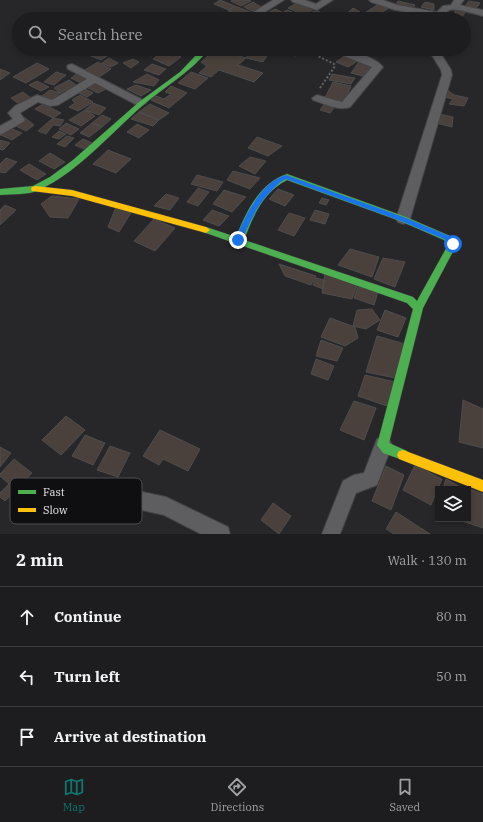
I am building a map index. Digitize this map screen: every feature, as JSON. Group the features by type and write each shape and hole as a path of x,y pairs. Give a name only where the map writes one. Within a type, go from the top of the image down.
{"street":[{"path":"262,12 279,0"},
{"path":"296,0 317,7 328,0"},
{"path":"374,0 417,12"},
{"path":"442,12 445,8 457,3 483,14"},
{"path":"35,189 76,162 141,103 182,73 199,56"},
{"path":"317,98 343,106 346,105 378,67 375,64 353,56"},
{"path":"403,219 447,75 446,70 437,56"},
{"path":"72,67 141,103"},
{"path":"0,131 19,120 14,113 19,108 37,98 54,103 95,80"},
{"path":"238,240 250,213 263,195 280,179 286,177 403,219 446,238 453,244 418,308 383,445 371,479 365,482 354,482 349,487 331,534"},
{"path":"0,192 35,189 72,193 120,205 238,240 410,300 418,308"},
{"path":"383,445 388,449 483,486"},
{"path":"142,501 166,506 222,534"}],"path":[{"path":"317,98 315,94 335,66 318,56"}],"building":[{"path":"220,0 235,6 229,10 214,4"},
{"path":"231,1 251,1 241,6"},
{"path":"398,1 415,5 412,10 395,5"},
{"path":"469,1 480,3 475,10 465,6"},
{"path":"253,2 261,7 252,11 244,7"},
{"path":"425,2 434,4 434,10 421,7"},
{"path":"297,3 314,9 309,12 297,12 288,8"},
{"path":"379,4 389,8 382,12 366,12"},
{"path":"235,6 250,12 231,12 228,11"},
{"path":"353,8 360,12 349,12"},
{"path":"275,9 282,12 270,12"},
{"path":"457,9 466,11 465,12 455,12"},
{"path":"91,56 107,56 101,60"},
{"path":"157,56 181,57 169,66 153,59"},
{"path":"208,56 239,56 246,58 238,65 263,73 254,82 219,70 211,77 199,73 207,66 201,62"},
{"path":"248,56 267,56 263,62 246,58"},
{"path":"345,56 356,62 348,67 336,62"},
{"path":"109,58 118,63 111,67 102,63"},
{"path":"133,59 139,62 131,68 123,63"},
{"path":"98,62 111,69 99,77 85,70"},
{"path":"359,62 372,65 363,76 351,73"},
{"path":"37,63 49,69 26,83 13,77"},
{"path":"152,64 166,69 159,75 144,70"},
{"path":"0,69 10,73 0,80"},
{"path":"56,72 66,75 54,85 44,82"},
{"path":"191,72 208,78 195,89 178,83"},
{"path":"78,73 88,78 81,83 71,78"},
{"path":"147,74 159,80 154,86 133,82"},
{"path":"332,74 355,78 351,84 329,80"},
{"path":"69,80 76,85 60,93 54,88"},
{"path":"37,81 49,87 41,91 29,85"},
{"path":"333,82 351,86 344,102 325,98"},
{"path":"96,83 106,89 98,93 88,88"},
{"path":"136,85 151,90 141,96 127,89"},
{"path":"171,86 187,93 169,108 151,100 156,96 164,99 171,94 165,92"},
{"path":"83,88 93,93 87,97 77,92"},
{"path":"446,89 454,95 468,98 464,106 449,104 453,99 444,97"},
{"path":"50,90 60,93 52,99 42,96"},
{"path":"23,92 31,98 19,104 11,98"},
{"path":"80,95 93,102 78,111 69,107 75,103 72,100"},
{"path":"326,102 336,105 330,113 320,110"},
{"path":"93,103 106,108 99,115 85,110"},
{"path":"43,104 61,113 53,118 35,109"},
{"path":"150,104 169,113 159,120 139,112"},
{"path":"85,110 95,116 81,126 69,120"},
{"path":"139,112 159,120 153,126 131,119"},
{"path":"439,114 453,117 452,127 436,123"},
{"path":"102,115 111,119 102,127 92,123"},
{"path":"24,117 34,125 26,131 14,125"},
{"path":"53,118 64,120 60,126 53,125 46,134 38,131"},
{"path":"66,123 79,129 71,135 59,129"},
{"path":"92,123 102,127 89,137 80,133"},
{"path":"137,124 149,130 139,138 127,132"},
{"path":"10,128 22,133 12,140 1,135"},
{"path":"59,131 66,134 59,139 52,137"},
{"path":"67,136 74,138 65,147 57,144"},
{"path":"257,137 282,146 268,156 248,148"},
{"path":"83,139 92,143 84,149 75,145"},
{"path":"0,140 10,143 3,150 0,149"},
{"path":"108,150 131,159 116,173 93,164"},
{"path":"50,153 65,162 54,169 39,161"},
{"path":"250,157 266,161 255,174 239,166"},
{"path":"6,158 17,162 5,173 0,172 0,164"},
{"path":"29,164 46,174 37,180 20,170"},
{"path":"233,171 260,178 250,189 227,180"},
{"path":"197,175 223,182 217,191 191,184"},
{"path":"198,188 209,192 198,206 187,202"},
{"path":"278,189 294,195 285,206 269,199"},
{"path":"224,190 246,197 232,212 213,204"},
{"path":"166,194 179,198 170,210 154,206"},
{"path":"52,196 79,199 68,218 50,217 41,204"},
{"path":"322,198 329,200 326,205 319,203"},
{"path":"5,205 16,210 0,225 0,210"},
{"path":"116,207 132,211 119,232 108,227"},
{"path":"212,210 229,216 219,226 203,220"},
{"path":"315,210 329,214 325,224 310,220"},
{"path":"289,213 305,218 294,236 278,230"},
{"path":"154,219 175,228 155,251 134,241"},
{"path":"350,249 379,257 372,277 338,265"},
{"path":"383,258 405,262 395,287 374,279"},
{"path":"279,264 316,276 311,285 285,276"},
{"path":"325,274 358,283 352,299 322,293"},
{"path":"316,278 324,280 323,289 313,285"},
{"path":"358,287 378,292 374,305 354,298"},
{"path":"372,309 380,320 366,329 353,326 357,310"},
{"path":"385,310 406,318 398,337 377,330"},
{"path":"330,318 355,327 358,338 345,346 321,337"},
{"path":"377,336 405,344 395,378 366,372"},
{"path":"321,340 343,348 337,361 316,356"},
{"path":"316,359 334,366 328,380 311,374"},
{"path":"365,375 395,382 387,406 358,396"},
{"path":"463,400 483,409 483,448 459,442"},
{"path":"354,401 376,408 364,440 340,430"},
{"path":"66,416 85,430 61,455 42,440"},
{"path":"160,430 200,449 188,471 163,459 159,465 143,456"},
{"path":"85,435 105,443 93,465 72,456"},
{"path":"110,446 130,453 118,477 97,470"},
{"path":"0,447 11,453 0,467"},
{"path":"14,459 32,473 27,478 10,478 10,496 5,501 0,497 0,493 9,484 0,476 0,474"},
{"path":"415,465 442,479 439,486 435,486 435,496 431,505 403,490"},
{"path":"386,466 404,475 391,510 372,501"},
{"path":"446,479 459,486 444,486"},
{"path":"471,490 483,494 483,528 465,522 471,522"},
{"path":"273,503 291,516 279,534 261,520"},
{"path":"396,512 430,534 394,534 386,529"}],"traffic: fast":[{"path":"0,192 35,189 53,179 76,162 141,103 182,73 199,56"},
{"path":"239,240 247,221 263,195 270,187 287,177 403,219 447,238 453,244 418,308"},
{"path":"206,230 410,300 418,308 383,445 387,449 403,455"}],"traffic: slow":[{"path":"35,189 72,193 206,230"},
{"path":"403,455 483,486"}],"route":[{"path":"238,240 250,213 263,195 280,179 286,177 403,219 451,240 453,244"}]}
